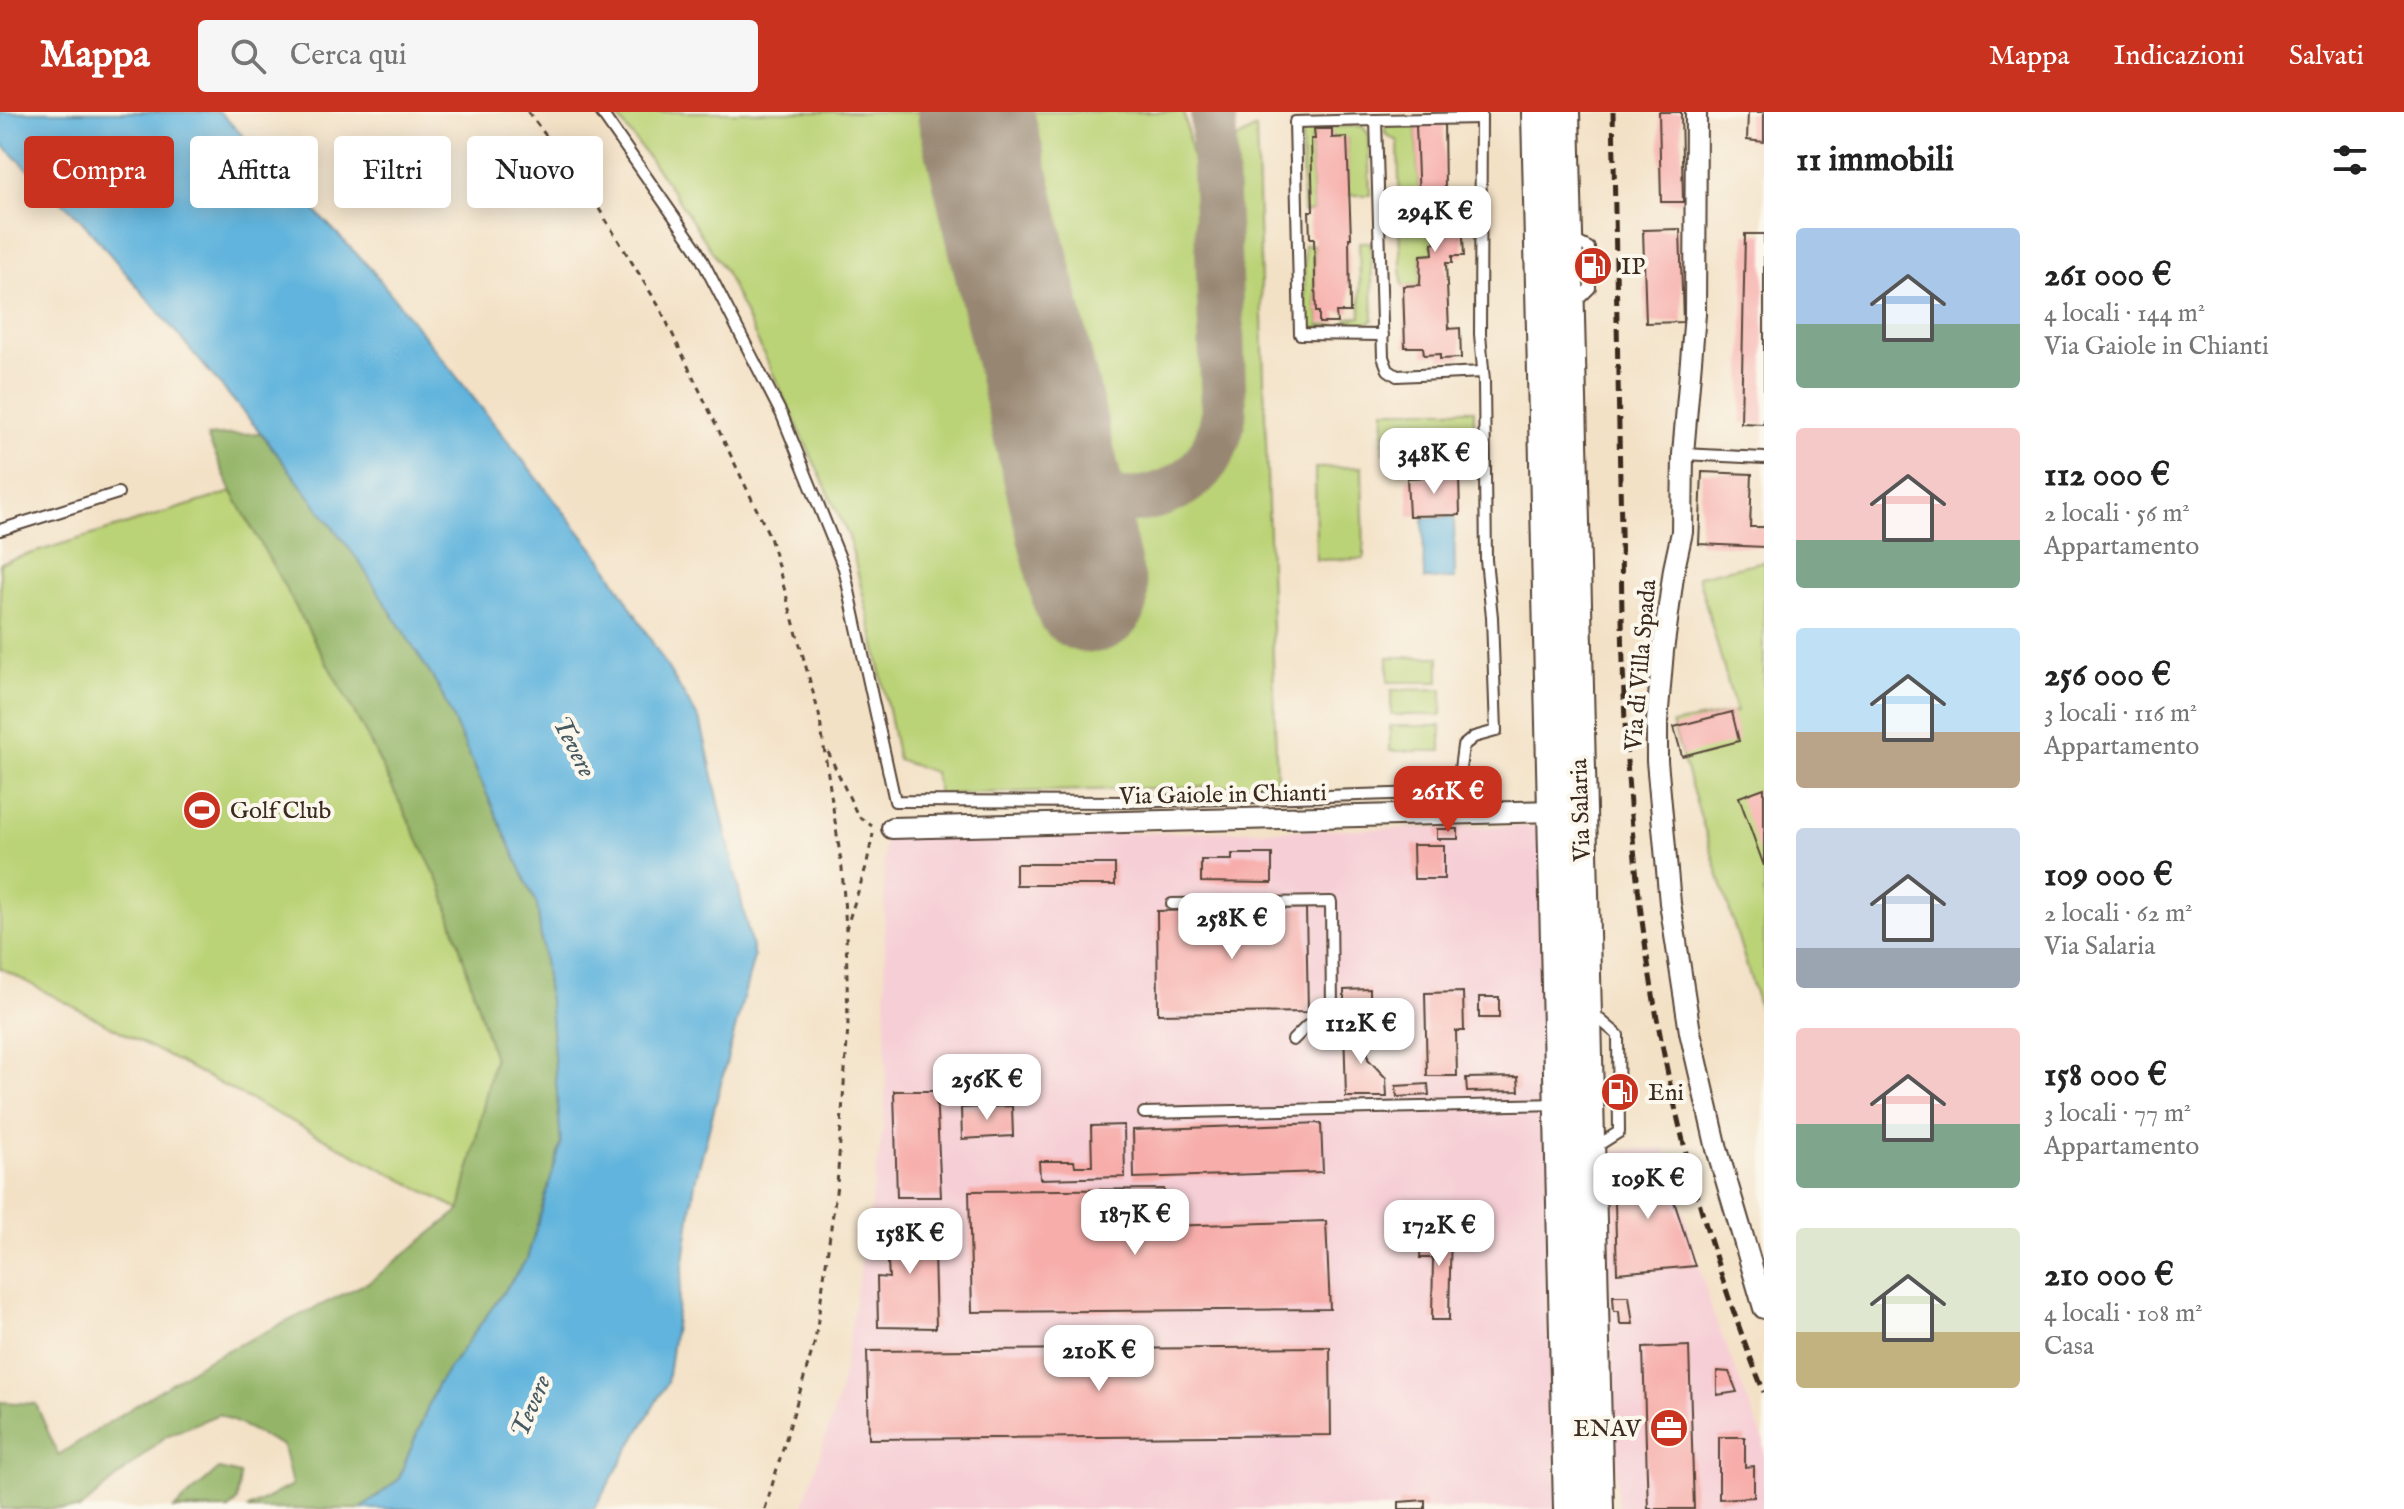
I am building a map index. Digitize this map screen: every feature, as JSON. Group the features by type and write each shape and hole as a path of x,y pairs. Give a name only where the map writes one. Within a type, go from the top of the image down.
{"main road":[{"name":"Via Salaria","path":"1538,112 1570,1509"},
{"name":"Via Salaria","path":"1563,112 1597,1509"}],"street":[{"name":"Via di Villa Spada","path":"1696,112 1695,314 1683,454 1682,532 1674,569 1657,731 1670,903 1690,1032 1717,1149 1764,1308"},
{"name":"Via Gaiole in Chianti","path":"892,828 1555,811"}],"lane":[{"path":"601,112 696,248 782,415 844,568 895,801 1141,802 1457,792"},
{"path":"1383,335 1300,334 1295,122 1481,115 1480,334 1486,560 1492,617 1496,731 1474,737 1463,746 1457,814"},
{"path":"1376,120 1383,357 1388,370 1397,376 1483,372"},
{"path":"1683,454 1764,458"},
{"path":"0,530 118,493"},
{"path":"1172,904 1331,902 1332,1012 1307,1026 1293,1040"},
{"path":"1144,1113 1561,1104"}],"path":[{"path":"528,112 588,191 660,308 770,537 825,745 842,868 846,929 848,1027 837,1185 815,1341 765,1509"},
{"path":"825,745 858,816 872,825 892,828"},
{"path":"846,929 866,867 871,835 892,828"}],"shaded area":[{"path":"1544,826 1557,1509 802,1509 840,1393 883,1130 886,1088 884,837"},
{"path":"1666,1149 1712,1311 1764,1441 1764,1509 1618,1509 1603,1150"}],"green space":[{"path":"614,112 928,112 1054,620 1137,602 1119,535 1124,522 1182,500 1209,482 1220,469 1240,427 1229,153 1237,139 1256,128 1277,785 939,794 934,772 898,760 849,537 725,271 663,177"},
{"path":"1013,112 1184,112 1199,198 1208,406 1204,431 1196,448 1169,469 1131,480 1110,476 1101,468"},
{"path":"1388,125 1416,125 1419,201 1432,201 1433,222 1400,223 1398,141 1385,134"},
{"path":"1362,126 1368,133 1370,195 1348,195 1347,138 1332,138 1331,129 1315,129 1315,139 1311,139 1313,211 1303,212 1302,135 1305,128"},
{"path":"1399,231 1434,231 1433,254 1421,255 1420,285 1403,286"},
{"path":"1359,242 1371,242 1373,320 1362,327 1311,328 1305,320 1304,245 1314,245 1319,325 1347,326 1347,318 1361,317"},
{"path":"1384,410 1474,410 1474,452 1383,452"},
{"path":"261,433 358,560 438,686 537,905 551,1017 561,1144 527,1259 437,1385 398,1480 361,1509 247,1509 292,1485 283,1446 219,1414 166,1436 80,1509 0,1509 0,1402 36,1404 58,1455 205,1361 371,1281 460,1210 494,1059 442,888 365,732 232,492 207,436"},
{"path":"1362,467 1364,559 1316,560 1315,468"},
{"name":"Golf Club","path":"232,492 365,732 442,888 494,1059 460,1210 0,968 0,563"},
{"path":"1764,561 1764,1022 1672,724 1736,712 1698,576"},
{"path":"1388,657 1439,657 1439,682 1388,682"},
{"path":"1442,689 1442,715 1391,715 1391,690"},
{"path":"1390,726 1441,726 1441,751 1390,751"},
{"path":"219,1469 240,1474 237,1501 229,1509 174,1509"}],"water":[{"name":"Tevere","path":"0,112 220,112 243,136 190,136 190,208 312,208 371,269 603,561 701,723 754,957 695,1182 667,1383 594,1509 361,1509 398,1480 437,1385 527,1259 561,1144 551,1017 537,905 438,686 358,560 261,433 69,208 174,208 174,136 24,136 24,165 0,142"},
{"path":"1454,517 1455,579 1424,579 1423,518"}],"building":[{"path":"1659,112 1681,112 1683,202 1661,202"},
{"path":"1748,112 1764,112 1764,142 1747,140"},
{"path":"1444,122 1445,190 1451,191 1451,199 1461,199 1464,256 1452,256 1452,263 1446,263 1449,329 1460,328 1461,358 1440,359 1440,354 1424,355 1423,347 1405,347 1403,286 1420,285 1421,255 1433,254 1432,243 1435,243 1432,201 1419,202 1416,125"},
{"path":"1314,129 1332,129 1332,138 1347,137 1350,312 1336,312 1337,323 1319,323 1319,312 1316,312 1314,238 1310,238 1309,211 1313,211 1311,139 1315,139"},
{"path":"1680,229 1683,322 1646,323 1643,230"},
{"path":"1745,234 1764,234 1764,424 1741,423"},
{"path":"1702,472 1752,474 1750,527 1764,527 1764,547 1699,544"},
{"path":"1459,476 1460,515 1409,516 1407,478"},
{"path":"1732,712 1739,741 1682,756 1674,727"},
{"path":"1764,788 1764,866 1739,797"},
{"path":"1437,829 1458,829 1458,839 1437,839"},
{"path":"1413,845 1444,845 1444,879 1414,879"},
{"path":"1232,854 1272,854 1272,883 1201,882 1201,860 1232,860"},
{"path":"1016,864 1115,864 1115,885 1016,885"},
{"path":"1306,908 1308,1012 1158,1014 1157,911"},
{"path":"1370,989 1370,1013 1344,1013 1344,990"},
{"path":"1463,992 1464,1031 1456,1031 1457,1076 1427,1076 1425,993"},
{"path":"1479,997 1499,997 1499,1018 1479,1018"},
{"path":"1344,1026 1367,1026 1368,1059 1386,1078 1387,1097 1346,1097"},
{"path":"1518,1077 1519,1091 1467,1092 1466,1078"},
{"path":"1428,1084 1429,1095 1397,1097 1396,1086"},
{"path":"894,1091 936,1091 941,1197 897,1197"},
{"path":"1012,1106 1013,1136 962,1139 961,1108"},
{"path":"1321,1123 1323,1172 1134,1178 1133,1130"},
{"path":"1124,1125 1125,1177 1040,1179 1039,1161 1074,1161 1075,1166 1092,1166 1091,1126"},
{"path":"1661,1161 1695,1266 1617,1273 1614,1167"},
{"path":"1164,1189 1166,1226 1326,1221 1330,1309 972,1312 969,1191"},
{"path":"896,1213 933,1213 936,1328 878,1327 877,1277 889,1278 887,1246 897,1246"},
{"path":"1431,1225 1451,1225 1449,1320 1432,1320 1433,1258 1420,1258 1421,1241 1426,1241 1426,1229 1431,1229"},
{"path":"1613,1296 1629,1296 1633,1324 1620,1324 1619,1311 1614,1311"},
{"name":"ENAV","path":"1689,1346 1694,1509 1648,1509 1643,1348"},
{"path":"1330,1347 1331,1435 869,1439 867,1351"},
{"path":"1717,1371 1729,1372 1737,1392 1717,1395"},
{"path":"1719,1437 1745,1437 1745,1467 1754,1466 1754,1497 1719,1499"},
{"path":"1425,1500 1425,1509 1399,1509 1399,1502"}],"taxiway":[{"path":"1061,470 1075,489 1086,497 1129,501 1149,498 1182,485 1205,463 1214,448 1224,412 1213,112"}],"runway":[{"path":"975,112 1090,595"}],"railway":[{"path":"1613,112 1624,689 1630,808 1642,917 1664,1056 1679,1124 1717,1260 1764,1392"}],"place":[{"name":"IP","path":"1593,266"},
{"name":"Golf Club","path":"202,810"},
{"name":"Eni","path":"1620,1092"},
{"name":"ENAV","path":"1669,1428"}]}
